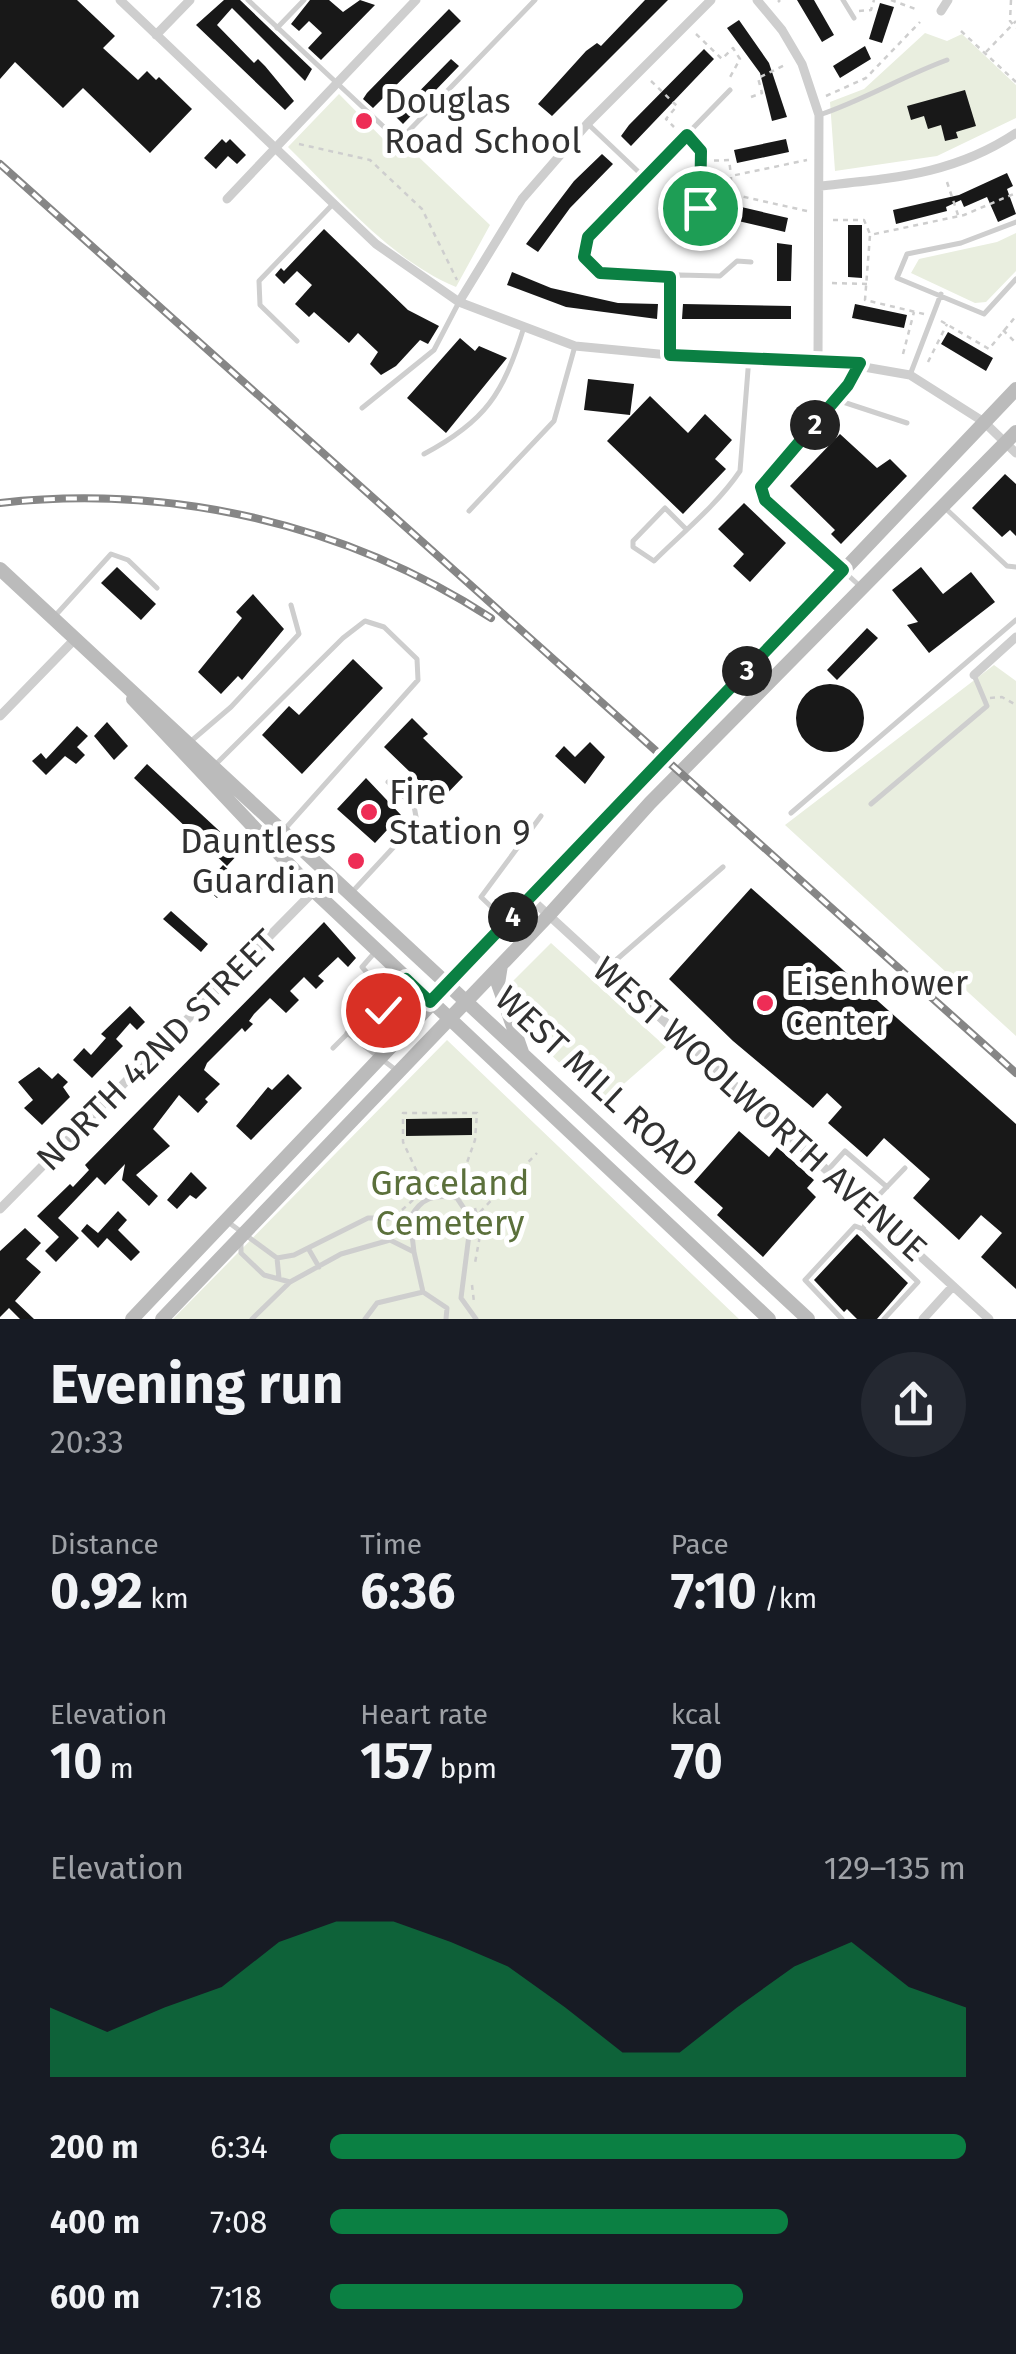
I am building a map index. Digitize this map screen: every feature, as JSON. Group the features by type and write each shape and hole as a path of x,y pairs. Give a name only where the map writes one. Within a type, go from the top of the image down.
{"main road":[{"path":"132,1319 1016,389"},
{"path":"162,1319 548,916 650,803 942,506 1012,442"},
{"name":"WEST MILL ROAD","path":"0,568 808,1319"},
{"name":"WEST MILL ROAD","path":"124,687 149,720 314,891 769,1319"},
{"path":"500,964 498,984 524,1057"}],"street":[{"path":"120,0 376,244 459,302 575,346 670,355 818,359 860,363 910,375 1012,442"},
{"path":"156,35 190,0"},
{"path":"227,199 416,0"},
{"path":"459,302 522,199 588,124 711,0"},
{"path":"756,0 782,30 802,64 819,115 818,359"},
{"path":"941,12 948,0"},
{"path":"820,186 893,180 948,168 1016,133"},
{"path":"974,675 1016,637"},
{"path":"0,716 74,640"},
{"name":"NORTH 42ND STREET","path":"0,1209 314,891"},
{"name":"WEST WOOLWORTH AVENUE","path":"531,899 990,1319"},
{"path":"922,1319 954,1286"}],"lane":[{"path":"248,0 399,141 535,0"},
{"path":"277,28 304,0"},
{"path":"843,0 854,17"},
{"path":"819,115 859,102 896,78 947,60"},
{"path":"730,90 588,237 584,257 600,273 670,277 720,276 737,262 751,262"},
{"path":"588,124 645,178"},
{"path":"296,341 260,305 259,282 333,204"},
{"path":"1016,222 962,243 907,254 897,278 984,314 1016,279"},
{"path":"670,277 670,355"},
{"path":"910,375 941,294"},
{"path":"362,408 434,350 459,302"},
{"path":"424,454 470,427 492,407 524,327"},
{"path":"469,511 554,421 575,346"},
{"path":"686,528 665,508 633,540 634,547 654,561 686,528 740,472 749,357"},
{"path":"860,363 836,400 761,487 765,500 862,588"},
{"path":"836,400 908,423"},
{"path":"942,506 1007,566 1016,567"},
{"path":"52,619 111,554 128,560 157,588"},
{"path":"190,742 231,707 300,634 291,605"},
{"path":"792,812 1016,620"},
{"path":"215,765 343,638 365,621 384,627 417,659 418,680 284,830"},
{"path":"870,804 987,706 974,675"},
{"path":"351,893 416,822 414,806 388,782"},
{"path":"508,922 480,897 542,816"},
{"path":"606,968 723,868"},
{"path":"314,891 331,874"},
{"path":"376,950 362,968 410,1023"},
{"path":"376,1004 406,979"},
{"path":"369,997 386,996"},
{"path":"383,1010 386,996"},
{"path":"352,1015 356,1025 366,1029"},
{"path":"333,1048 356,1025"},
{"path":"347,1034 398,1072"},
{"path":"827,1171 846,1151 886,1188"},
{"path":"863,1229 886,1188 905,1168"},
{"path":"447,1308 423,1292 410,1218 418,1203 437,1194 457,1198 472,1219 461,1298 476,1319"},
{"path":"277,1258 308,1248 368,1218 410,1218"},
{"path":"228,1222 277,1258 279,1278"},
{"path":"842,1319 805,1280 855,1226 863,1229 918,1282 884,1319"},
{"path":"242,1234 241,1252 264,1274 290,1282"},
{"path":"252,1319 290,1282 341,1254 390,1240 414,1252"},
{"path":"308,1248 318,1267"},
{"path":"364,1319 377,1303 423,1292"},
{"path":"446,1319 447,1308 461,1298"}],"path":[{"path":"854,17 865,8 871,10 874,0"},
{"path":"891,0 918,10"},
{"path":"985,53 1015,24 1011,0"},
{"path":"826,96 866,78 920,22"},
{"path":"962,31 1016,82"},
{"path":"696,34 722,58 733,48 740,59 728,79"},
{"path":"750,97 762,94 758,78 787,64"},
{"path":"651,81 676,106 666,119 674,127"},
{"path":"687,135 700,147 700,208 727,210 731,194 729,160 701,161"},
{"path":"298,144 370,160 422,209 456,280"},
{"path":"731,176 808,160"},
{"path":"947,182 959,216"},
{"path":"870,236 959,216 1016,193"},
{"path":"731,194 807,211"},
{"path":"832,220 864,220 870,236 865,300 932,317 989,349 1016,316"},
{"path":"832,283 868,284"},
{"path":"903,354 914,310"},
{"path":"928,362 948,324"},
{"path":"1002,330 1016,343"},
{"path":"984,698 1002,696 1016,705"},
{"path":"425,1189 403,1142 403,1113 476,1113 475,1140 457,1190"},
{"path":"470,1312 476,1304 471,1293 479,1214 537,1152"},
{"path":"395,1218 425,1189 457,1190 479,1214"}],"green space":[{"path":"925,33 947,41 962,34 1016,85 1016,118 937,156 835,171 830,102 864,89"},
{"path":"339,94 395,151 404,143 490,225 456,287 387,243 288,147"},
{"path":"1016,233 1016,271 986,302 975,303 911,273 919,259 997,242"},
{"path":"994,665 1016,681 1016,1036 785,825"},
{"path":"551,943 666,1047 602,1103 531,1036 511,983"},
{"name":"Graceland Cemetery","path":"447,1040 739,1319 173,1319"}],"building":[{"path":"0,0 77,0 115,36 103,48 138,80 147,71 156,80 159,77 192,109 150,153 83,88 63,108 15,62 0,79"},
{"path":"224,0 240,0 312,69 305,81 232,8 217,25 254,63 258,59 294,101 285,110 196,25"},
{"path":"310,0 329,0 343,12 360,0 375,5 321,60 308,48 322,33 309,21 299,31 291,24"},
{"path":"645,0 668,0 552,116 538,104 586,51 597,43 601,46"},
{"path":"797,0 814,0 834,35 822,42"},
{"path":"880,3 894,7 882,43 869,39"},
{"path":"449,9 461,21 373,108 363,99 367,93"},
{"path":"739,20 769,63 787,117 772,121 760,73 727,28"},
{"path":"865,46 871,59 840,78 833,66"},
{"path":"704,49 714,59 631,146 621,136 629,125"},
{"path":"451,59 459,66 403,124 395,116"},
{"path":"965,90 976,126 956,132 958,138 945,141 941,125 928,129 924,116 911,120 907,106"},
{"path":"222,139 226,143 230,139 246,155 237,164 228,156 216,169 204,158"},
{"path":"786,139 789,152 737,163 734,150"},
{"path":"602,154 613,164 570,208 538,252 526,244 574,181"},
{"path":"1007,173 1013,186 1007,189 1016,214 998,222 987,197 964,207 961,200 946,207 947,211 896,224 893,210 959,195"},
{"path":"737,206 788,218 785,232 734,220"},
{"path":"848,225 862,225 862,278 848,277"},
{"path":"324,229 408,310 439,326 428,344 420,340 396,366 381,375 370,364 378,352 358,333 349,343 314,312 309,317 295,304 312,285 297,271 284,284 275,275 281,268 284,271"},
{"path":"777,243 792,245 791,281 777,281"},
{"path":"512,272 551,288 618,303 658,304 657,319 566,307 507,285"},
{"path":"683,304 791,306 791,319 682,319"},
{"path":"855,304 907,315 904,328 852,318"},
{"path":"948,332 993,358 986,371 941,344"},
{"path":"460,338 475,351 479,346 507,358 446,433 407,398"},
{"path":"588,379 634,384 630,415 584,410"},
{"path":"650,396 688,433 705,414 732,440 715,459 726,469 683,514 607,441"},
{"path":"840,434 877,468 890,459 907,476 841,544 831,534 835,530 790,486"},
{"path":"1005,474 1016,484 1016,536 1010,530 1002,537 972,508"},
{"path":"744,503 786,543 750,582 733,566 744,554 718,529"},
{"path":"117,567 156,604 141,620 101,583"},
{"path":"921,567 943,594 971,572 995,602 929,653 907,625 918,622 892,590"},
{"path":"253,594 284,629 242,680 238,676 221,694 198,672 242,618 236,612"},
{"path":"867,628 878,638 837,680 827,670"},
{"path":"353,659 383,688 302,774 262,735 289,706 299,715"},
{"path":"830,684 854,694 864,718 854,742 830,752 806,742 796,718 806,694"},
{"path":"412,718 428,734 423,738 463,777 440,801 384,747"},
{"path":"107,722 128,746 114,760 94,736"},
{"path":"77,726 88,736 77,747 85,755 76,764 65,756 46,775 32,761 41,753 46,759"},
{"path":"590,742 605,757 585,784 555,756 564,746 575,757"},
{"path":"147,764 241,851 227,866 134,778"},
{"name":"Fire Station 9","path":"366,778 401,815 375,843 337,809"},
{"path":"223,865 243,883 237,890 230,884 217,898 204,886"},
{"path":"751,888 1016,1124 1016,1289 981,1257 1002,1233 981,1215 959,1240 913,1198 930,1179 884,1138 867,1157 828,1123 842,1107 827,1093 813,1108 733,1041 669,979"},
{"path":"171,911 208,944 201,952 163,919"},
{"path":"324,922 356,958 348,967 338,957 318,976 324,981 316,989 304,977 290,991 299,1000 286,1013 270,998 254,1014 249,1021 253,1024 245,1032 242,1028 207,1063 204,1070 220,1084 205,1099 208,1102 198,1113 179,1095 153,1129 170,1146 136,1175 158,1196 149,1206 122,1180 125,1164 105,1185 97,1177 58,1218 79,1238 56,1262 45,1251 59,1237 37,1216 70,1184 73,1187 89,1170 85,1165"},
{"path":"130,1006 145,1022 137,1030 130,1023 116,1039 123,1046 92,1078 73,1060 84,1048 91,1055 106,1038 101,1034"},
{"path":"39,1067 52,1079 58,1073 68,1082 63,1087 70,1097 42,1125 24,1108 33,1100 18,1082"},
{"path":"288,1074 302,1088 251,1140 236,1126 268,1087 272,1090"},
{"path":"472,1118 472,1135 406,1136 406,1119"},
{"path":"739,1131 769,1157 777,1147 814,1180 807,1188 816,1197 763,1257 717,1215 723,1208 694,1182"},
{"path":"191,1172 207,1188 196,1199 190,1195 177,1209 167,1200"},
{"path":"118,1211 127,1220 118,1230 140,1252 131,1261 107,1238 98,1248 81,1231 87,1224 98,1233"},
{"path":"25,1228 41,1243 26,1259 41,1272 15,1301 34,1319 20,1319 9,1308 0,1317 0,1251"},
{"path":"857,1234 908,1283 877,1319 857,1319 847,1309 844,1312 814,1280"}],"railway":[{"path":"0,164 1016,1073"},
{"path":"0,503 129,500 193,506 256,518 317,535 377,558 435,585 491,618"}],"place":[{"name":"Douglas Road School","path":"364,121"},
{"name":"Fire Station 9","path":"369,812"},
{"name":"Dauntless Guardian","path":"356,861"},
{"name":"Eisenhower Center","path":"765,1003"}],"route":[{"path":"383,1010 382,997 406,979 430,1002 843,570 765,500 761,487 848,385 860,363 670,355 670,277 600,273 584,257 588,237 687,135 701,151 700,208"}]}
